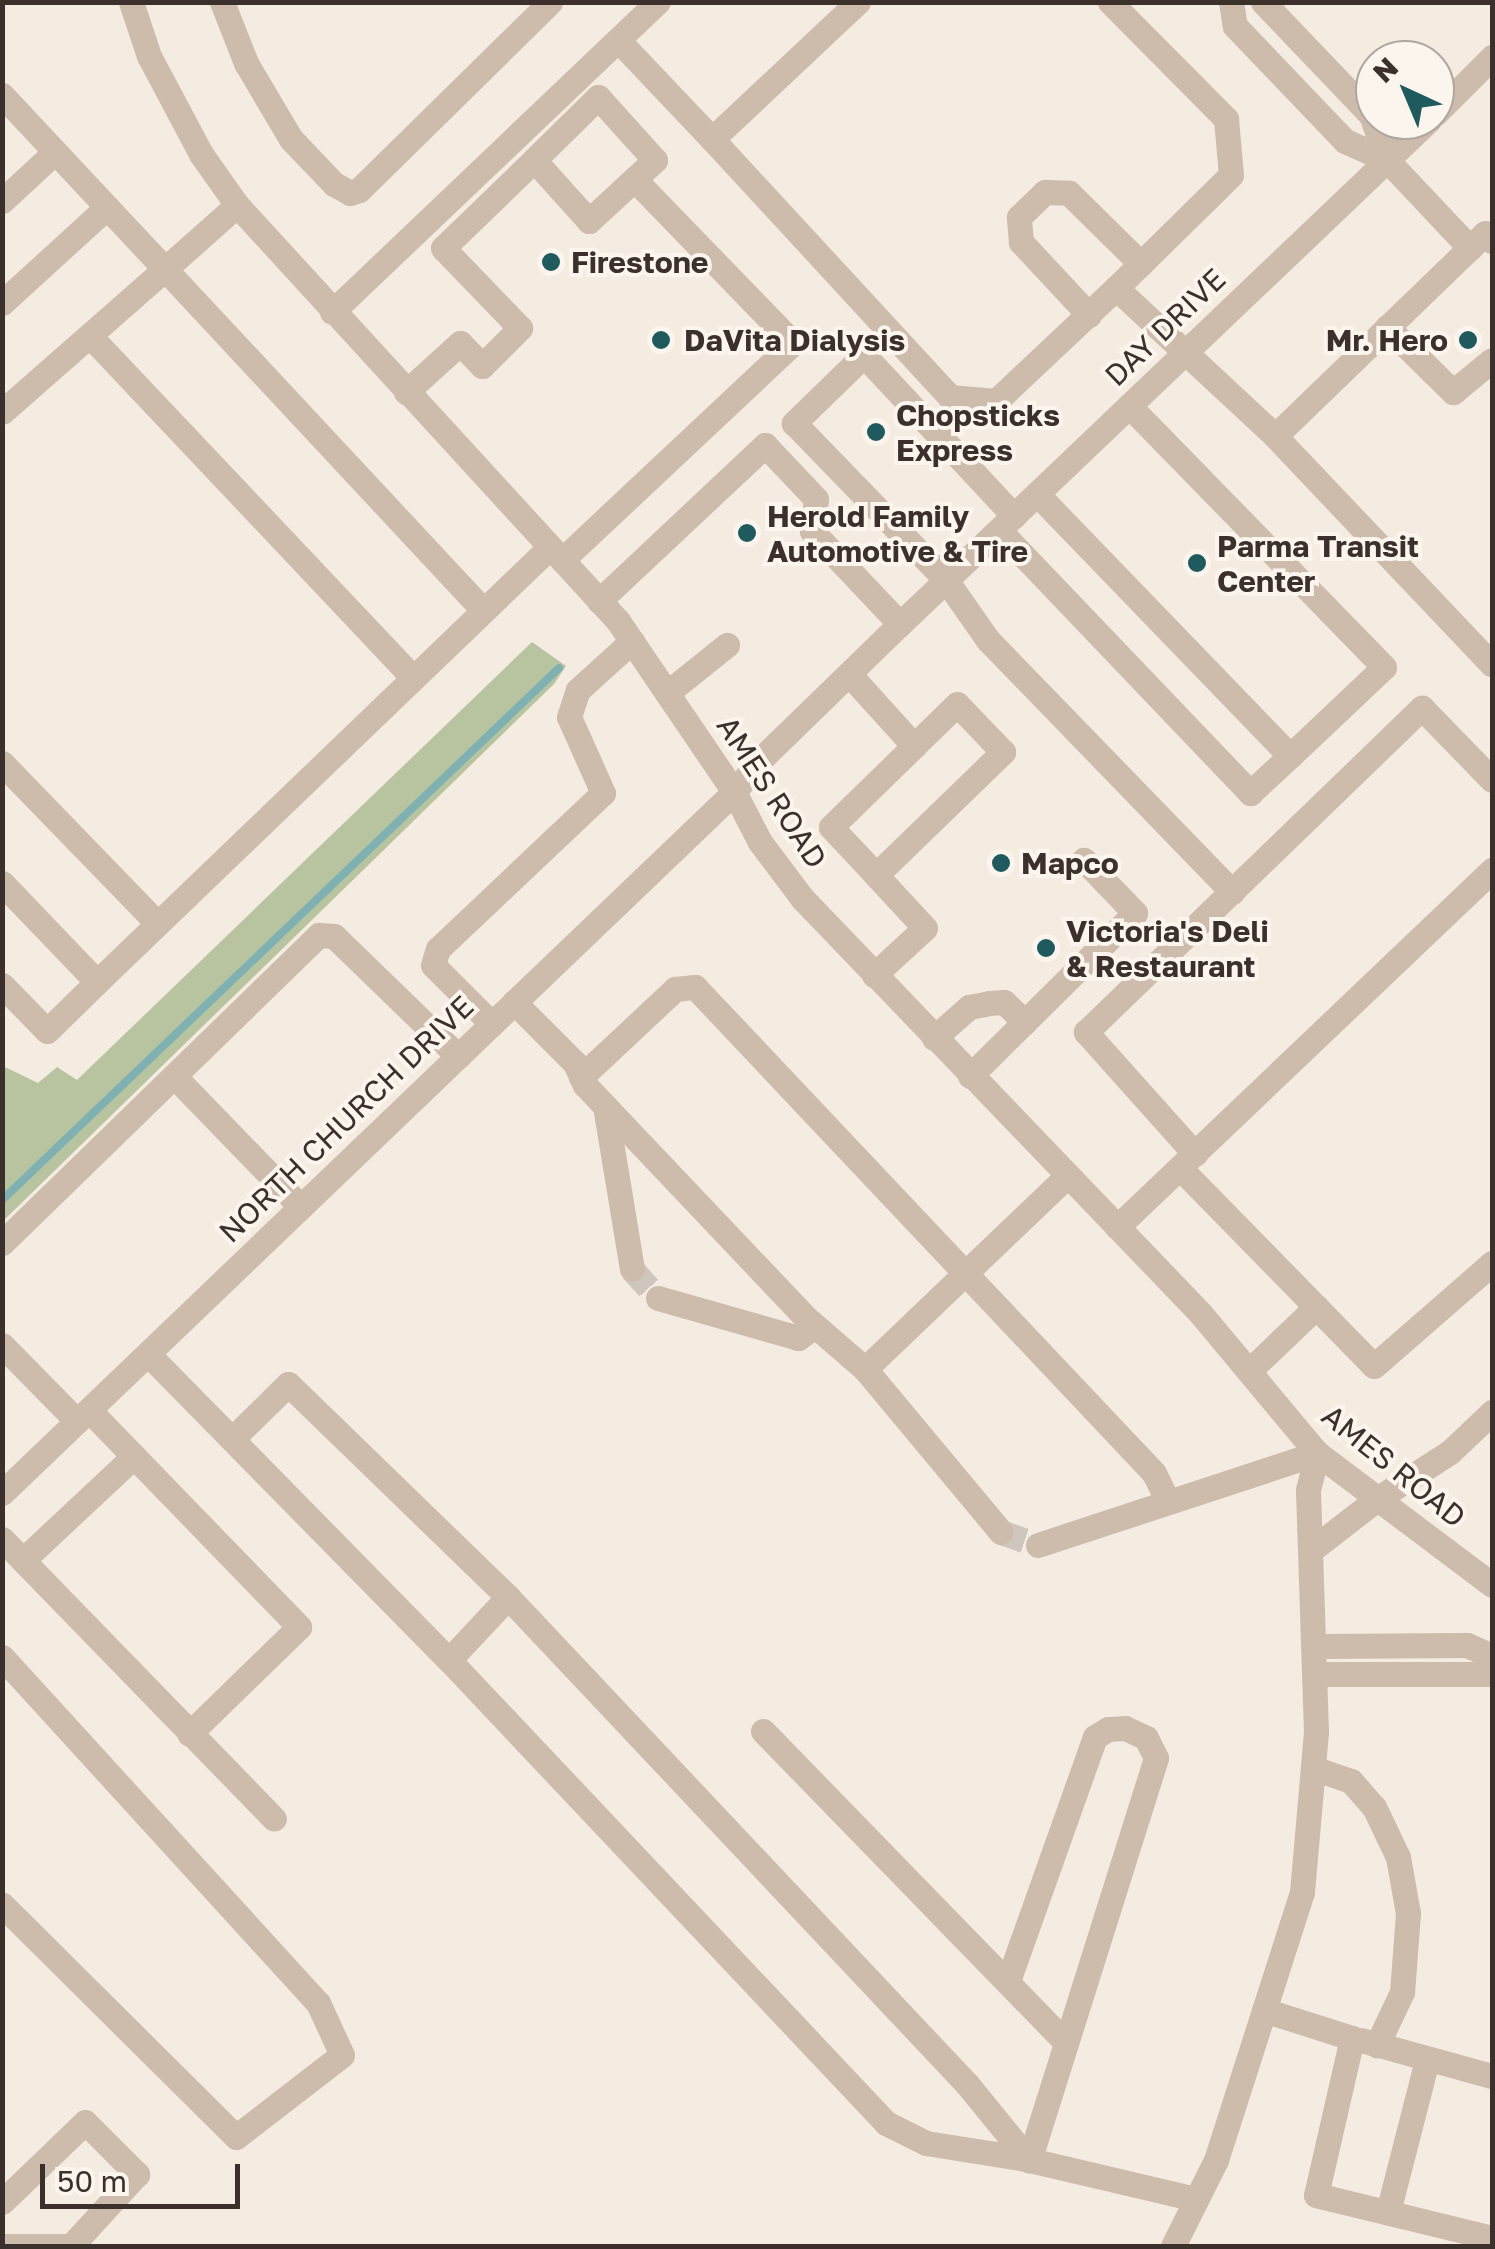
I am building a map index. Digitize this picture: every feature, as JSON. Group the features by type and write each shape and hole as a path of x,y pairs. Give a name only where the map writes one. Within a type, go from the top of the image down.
{"street":[{"name":"AMES ROAD","path":"131,2 148,56 200,154 237,205 600,600 632,641 734,792 760,842 802,898 1117,1227 1249,1371 1317,1453 1492,1584"},
{"path":"222,2 246,63 291,138 334,184 350,194 550,2"},
{"path":"332,312 658,2"},
{"path":"712,139 858,2"},
{"path":"618,40 950,397 996,402 1231,175 1226,119 1110,2"},
{"path":"1231,2 1235,26 1345,141 1386,160 1481,244 1387,327 1276,436"},
{"path":"1263,2 1371,114 1386,160"},
{"path":"1455,94 1492,57"},
{"path":"3,96 483,610"},
{"path":"406,392 460,343 482,366 520,328 442,248 598,97 655,160 589,220 534,160"},
{"name":"DAY DRIVE","path":"734,792 763,756 1408,140"},
{"path":"2,201 56,152"},
{"path":"2,985 47,1032 411,676 792,343 634,179"},
{"path":"1089,314 1021,242 1019,217 1045,192 1069,193 1141,264"},
{"path":"2,412 237,205"},
{"path":"2,303 107,208"},
{"path":"1116,288 1276,436 1492,665"},
{"path":"1387,327 1453,392 1492,360"},
{"path":"90,336 411,676"},
{"path":"1129,406 1384,668 1250,793 1006,523 864,355 794,422 946,580 988,640 1232,892"},
{"path":"600,600 765,444 816,499 812,530 900,624"},
{"path":"1038,495 1290,756"},
{"path":"492,1024 433,965 438,949 603,793 569,717 578,690 632,641"},
{"path":"667,693 727,645"},
{"path":"849,674 914,746"},
{"path":"874,976 925,928 830,828 957,704 1003,752 876,875"},
{"path":"1492,780 1422,708 1086,1032 1188,1161 1316,1307 1374,1366 1492,1263"},
{"path":"2,763 157,923"},
{"name":"NORTH CHURCH DRIVE","path":"2,1493 734,792"},
{"path":"970,1076 1135,913 1084,860"},
{"path":"1117,1227 1492,870"},
{"path":"2,883 97,982"},
{"path":"2,1243 319,935 334,936 458,1056"},
{"path":"581,1076 675,989 695,987 1154,1473 1166,1500"},
{"path":"514,1002 575,1063 605,1106 816,1326 864,1369 1001,1532"},
{"path":"934,1038 969,1007 989,1003 1004,1002 1024,1022"},
{"path":"174,1076 301,1206"},
{"path":"605,1106 632,1270"},
{"path":"864,1369 1067,1176"},
{"path":"658,1298 798,1338 816,1326"},
{"path":"1249,1371 1316,1307"},
{"path":"2,1345 134,1456 299,1627 189,1734"},
{"path":"148,1354 450,1660 886,2123 926,2143 1029,2160 1196,2199"},
{"path":"232,1439 288,1384 508,1597 967,2084 1029,2160"},
{"path":"1311,1550 1377,1499 1450,1452 1492,1412"},
{"path":"1038,1545 1317,1453"},
{"path":"1172,2246 1216,2160 1302,1892 1313,1768 1315,1674 1308,1490 1317,1453"},
{"path":"23,1560 134,1456"},
{"path":"2,1539 274,1819"},
{"path":"450,1660 508,1597"},
{"path":"1314,1646 1467,1645 1492,1656"},
{"path":"2,1658 318,2003 342,2055 236,2138 2,1905"},
{"path":"1315,1674 1492,1674"},
{"path":"1008,1981 1094,1736 1108,1729 1125,1728 1146,1738 1156,1758 1029,2160"},
{"path":"763,1731 1064,2042"},
{"path":"1313,1768 1352,1781 1374,1807 1398,1857 1408,1913 1402,1992 1378,2045"},
{"path":"1264,2010 1492,2076"},
{"path":"1352,2038 1316,2195 1492,2238"},
{"path":"1388,2212 1426,2060"},
{"path":"2,2202 86,2122 137,2174 70,2246 2,2246"}],"green space":[{"path":"532,642 566,666 554,684 3,1221 3,1066 38,1083 57,1067 77,1080"}],"waterway":[{"path":"2,1200 559,668"}],"tunnel":[{"path":"632,1269 658,1298"},
{"path":"1001,1532 1038,1545"}],"place":[{"name":"Firestone","path":"551,262"},
{"name":"DaVita Dialysis","path":"661,340"},
{"name":"Mr. Hero","path":"1468,340"},
{"name":"Chopsticks Express","path":"876,432"},
{"name":"Herold Family Automotive & Tire","path":"747,533"},
{"name":"Parma Transit Center","path":"1197,563"},
{"name":"Mapco","path":"1001,863"},
{"name":"Victoria's Deli & Restaurant","path":"1046,948"}]}
